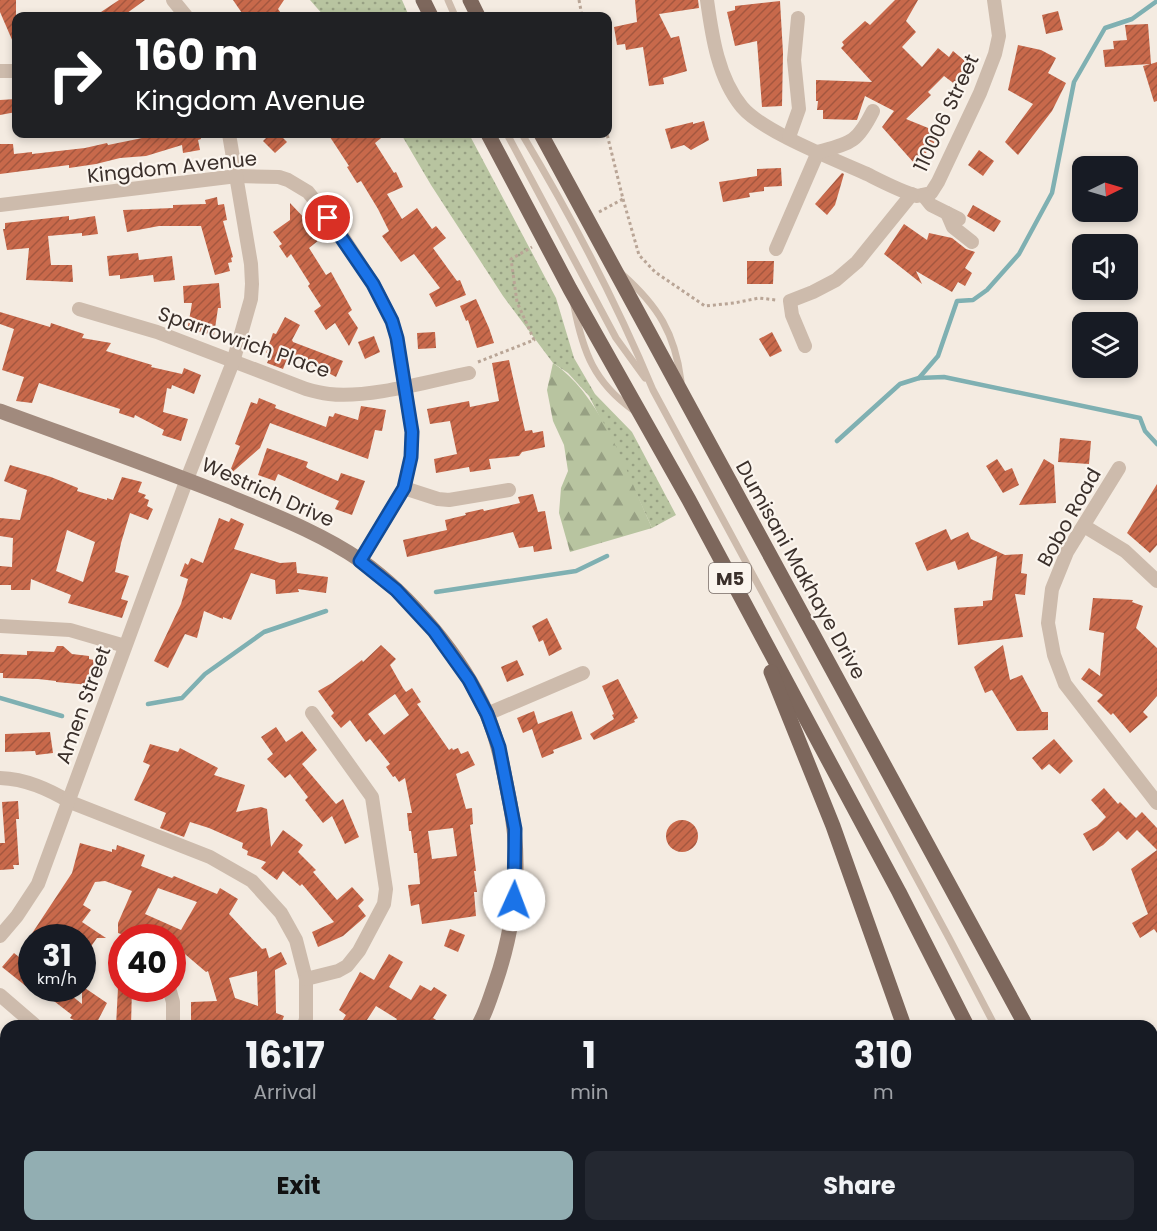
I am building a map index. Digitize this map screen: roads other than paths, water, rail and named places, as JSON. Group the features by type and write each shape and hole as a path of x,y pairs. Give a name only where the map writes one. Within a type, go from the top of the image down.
{"main road":[{"name":"M5","path":"490,138 570,290 643,417 744,603 965,1020"},
{"name":"Dumisani Makhaye Drive","path":"543,138 1023,1020"},
{"path":"744,603 833,826 901,1020"}],"street":[{"name":"110006 Street","path":"707,0 719,61 742,108 761,123 818,152 917,194 931,193 938,182 980,93 995,54 999,36 994,0"},
{"path":"789,137 799,108 794,60 798,18"},
{"path":"776,249 818,152 847,144 856,138 873,111"},
{"name":"Amen Street","path":"0,936 38,884 187,479 233,362 248,315 252,284 230,138"},
{"name":"Kingdom Avenue","path":"0,205 237,176 279,177 308,192 339,231 373,284 392,321 405,387 412,446 404,488 360,561"},
{"path":"806,346 792,315 790,301 836,280 857,262 917,194 931,205 953,216 953,227 972,242"},
{"name":"Sparrowrich Place","path":"79,309 116,318 306,389 329,394 353,394 405,387 469,373"},
{"name":"Westrich Drive","path":"0,411 187,479 304,528 360,561 396,590 434,631 469,680 487,714 499,747 515,829 514,900 506,953 482,1020"},
{"name":"Bobo Road","path":"1119,468 1067,552 1052,589 1048,623 1054,655 1065,684 1157,803"},
{"path":"404,488 438,499 460,499 509,490"},
{"path":"1084,526 1137,559 1157,581"},
{"path":"0,626 70,630 125,646"},
{"path":"487,714 583,673"},
{"path":"306,979 338,971 347,966 359,951 384,904 386,889 372,797 312,713"},
{"path":"0,778 22,780 51,791 70,802 210,857 252,881 281,913 296,940 306,979 306,1020"},
{"path":"0,995 29,1020"},
{"path":"173,1002 173,1020"}],"lane":[{"path":"509,138 616,338 653,390"},
{"path":"524,138 629,333 653,390 950,938 992,1020"}],"waterway":[{"path":"919,378 938,356 957,301 973,300 987,290 1019,254 1052,193 1074,82 1105,28 1132,19 1157,1"},
{"path":"837,441 900,384 919,378 944,377 1140,418 1145,431 1157,444"},
{"path":"436,592 576,571 607,556"},
{"path":"148,704 182,698 205,674 264,632 326,611"},
{"path":"0,698 62,716"}]}
